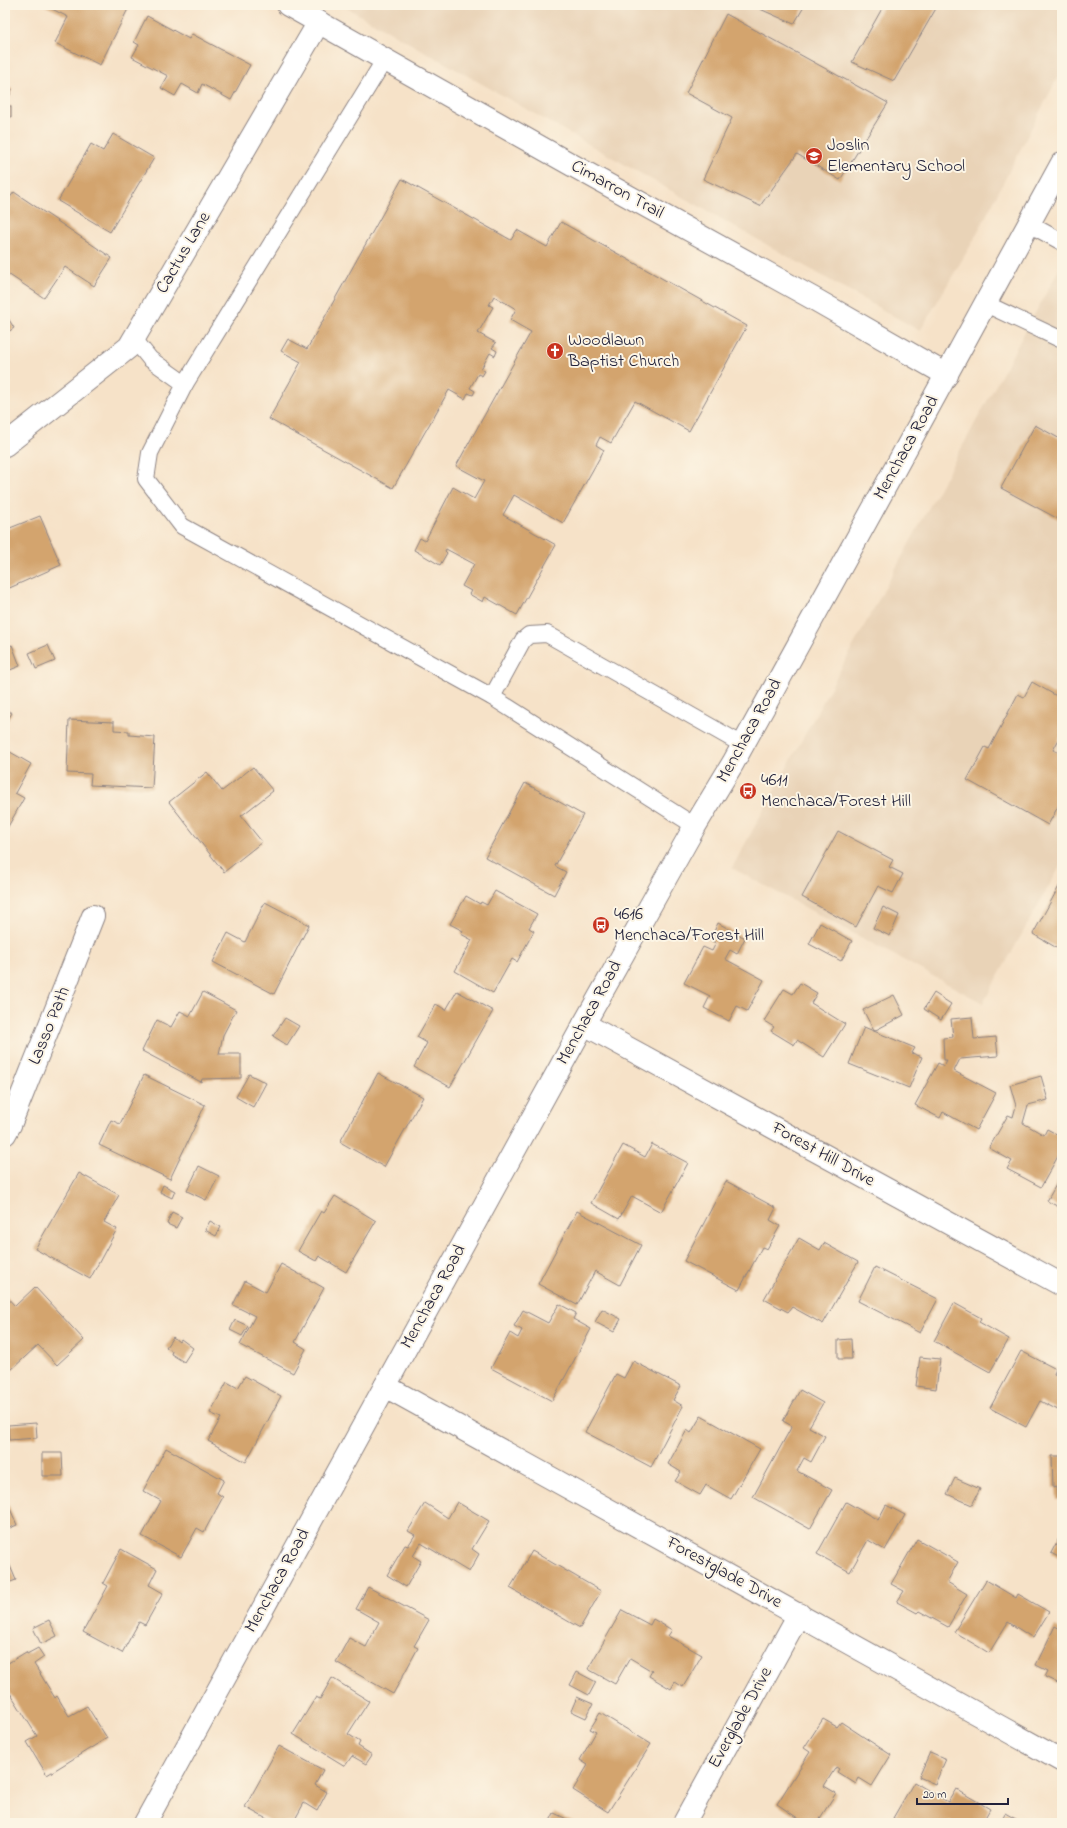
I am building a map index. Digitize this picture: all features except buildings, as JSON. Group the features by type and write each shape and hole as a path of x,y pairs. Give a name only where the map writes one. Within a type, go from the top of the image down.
{"street":[{"name":"Cimarron Trail","path":"288,5 816,300 947,375"},
{"name":"Cactus Lane","path":"5,444 129,347 319,22"},
{"name":"Menchaca Road","path":"144,1823 584,1024 695,826 743,744 986,304 1062,163"},
{"name":"Lasso Path","path":"5,1134 10,1125 93,916"},
{"name":"Forest Hill Drive","path":"584,1024 1062,1285"},
{"name":"Forestglade Drive","path":"385,1386 1062,1761"},
{"name":"Everglade Drive","path":"684,1823 798,1614"}],"lane":[{"path":"385,59 186,384 150,453 146,479 182,526 492,697 695,826"},
{"path":"1029,224 1062,242"},
{"path":"986,304 1062,340"},
{"path":"134,339 150,359 186,384"},
{"path":"492,697 523,640 529,635 547,634 743,744"}],"shaded area":[{"name":"Joslin Elementary School","path":"342,5 1062,5 1062,69 972,243 920,331"},
{"path":"1062,264 1062,863 983,1003 732,868"}],"place":[{"name":"Joslin Elementary School","path":"814,156"},
{"name":"Woodlawn Baptist Church","path":"555,351"},
{"name":"4611 Menchaca/Forest Hill","path":"748,791"},
{"name":"4616 Menchaca/Forest Hill","path":"601,925"}]}
